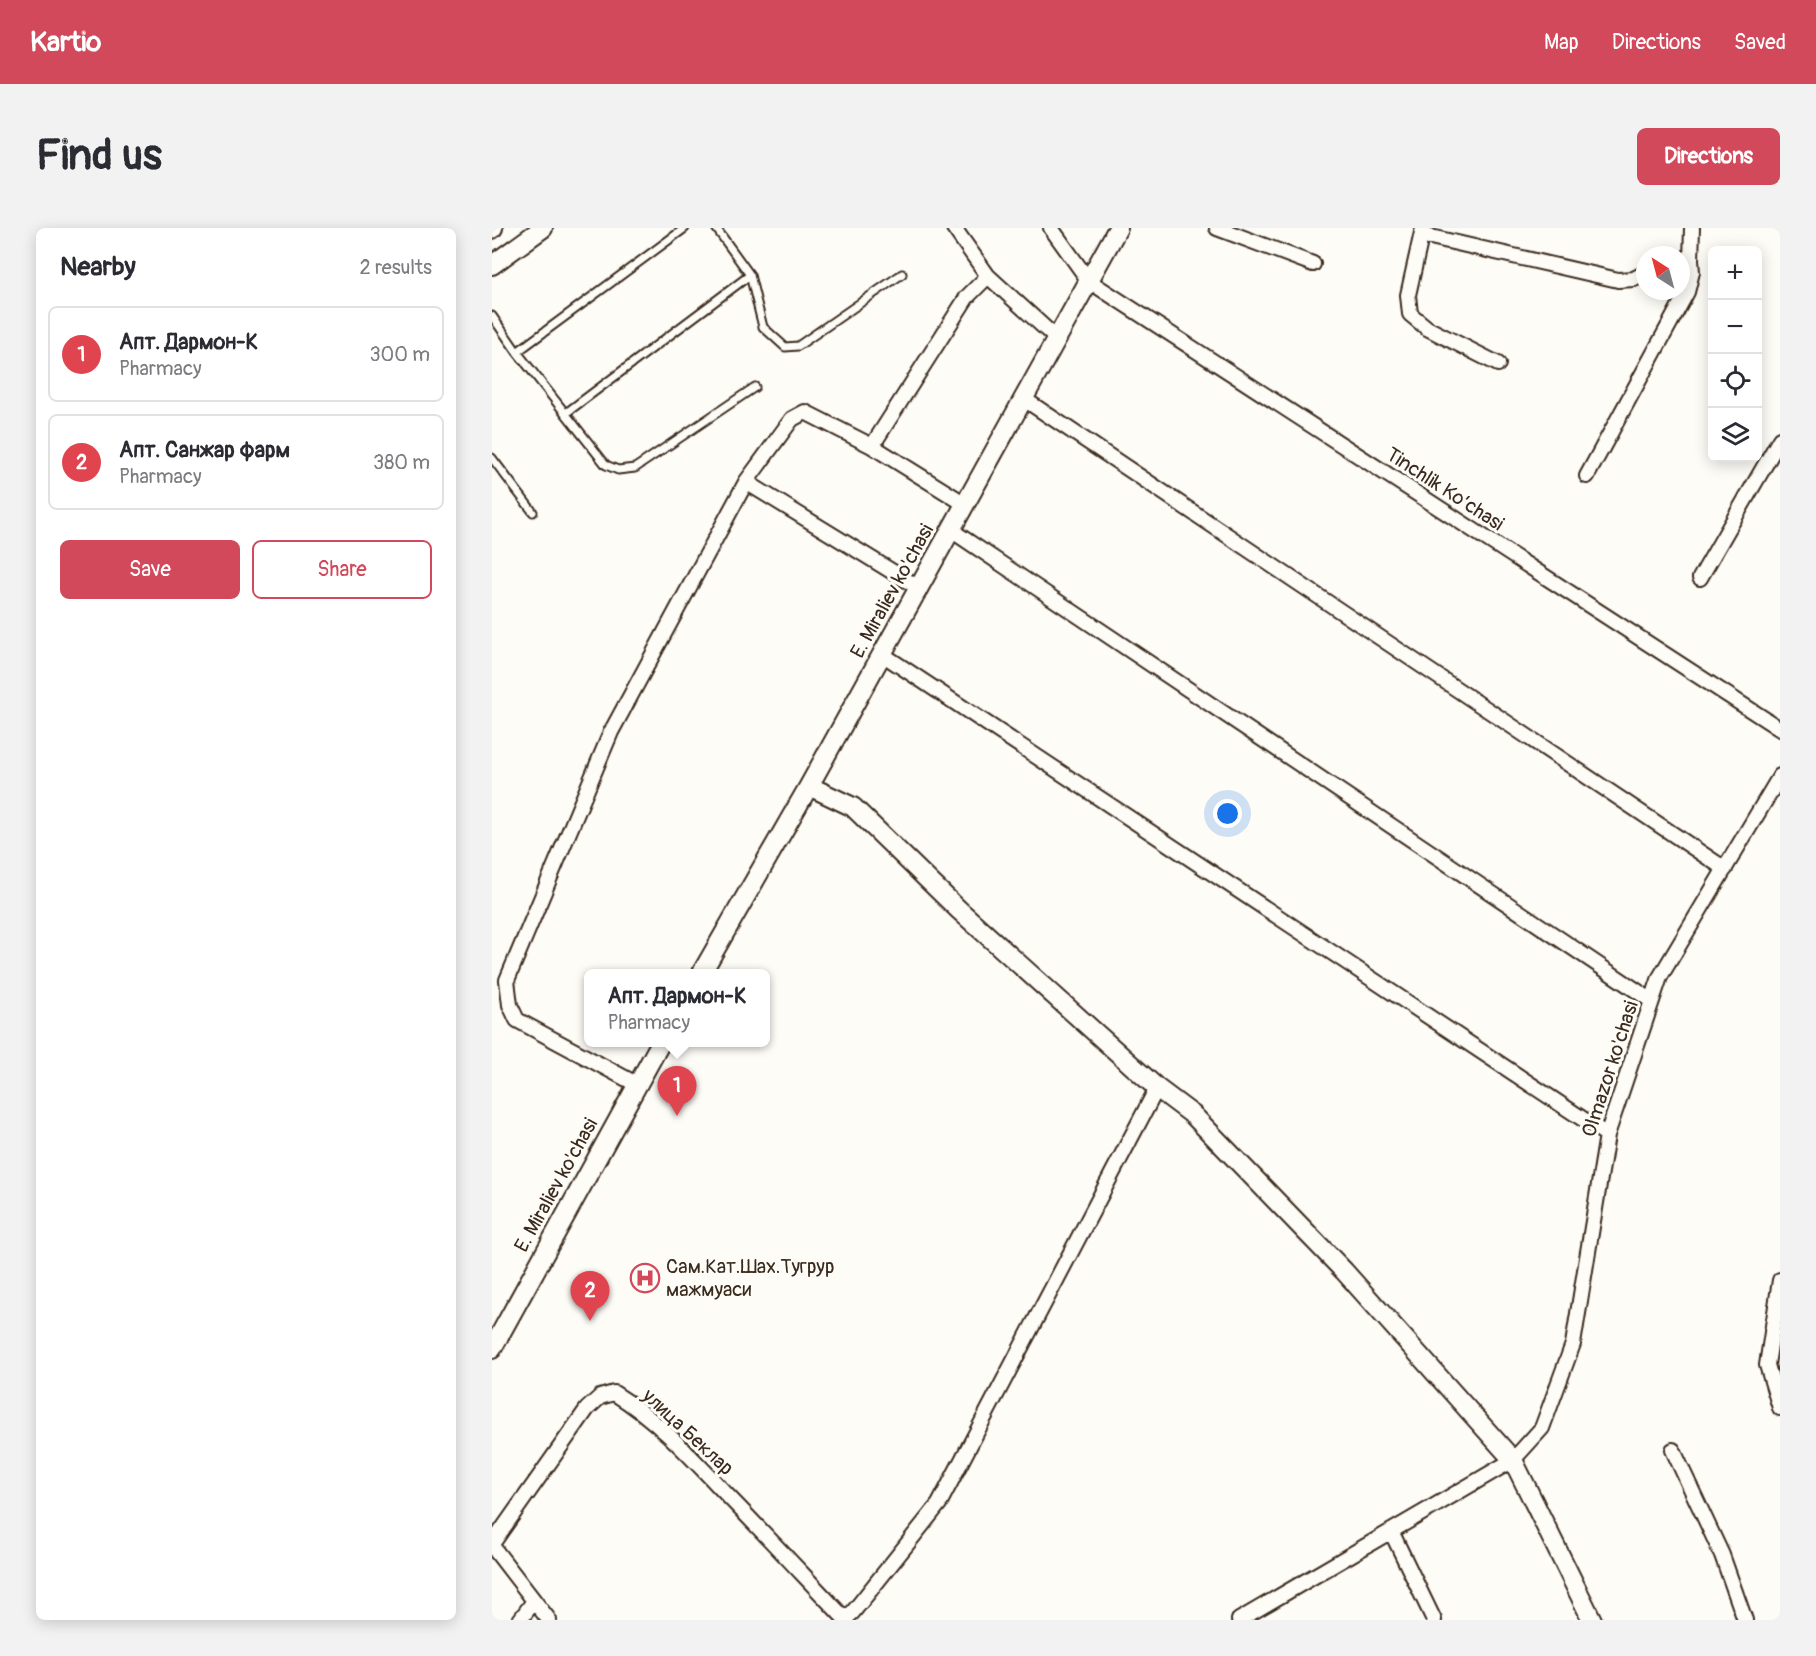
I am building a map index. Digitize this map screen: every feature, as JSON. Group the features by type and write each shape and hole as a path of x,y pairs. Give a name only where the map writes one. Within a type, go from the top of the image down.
{"street":[{"path":"492,265 543,228"},
{"path":"954,228 988,276 1057,339"},
{"path":"1051,228 1089,281"},
{"name":"E. Miraliev ko'chasi","path":"704,969 809,786 1119,228"},
{"path":"1216,228 1313,264"},
{"path":"1689,246 1692,228"},
{"path":"1498,364 1427,327 1410,314 1408,295 1423,231 1618,280 1636,278"},
{"path":"872,446 967,297 988,276"},
{"name":"Tinchlik Ko’chasi","path":"1089,281 1780,729"},
{"path":"1587,476 1683,300"},
{"path":"1024,399 1725,869"},
{"path":"636,1084 517,1020 510,1005 507,980 611,732 746,482 792,419 805,412 872,446 965,504"},
{"path":"1700,579 1780,439"},
{"path":"746,482 919,588"},
{"path":"951,530 1652,1001"},
{"path":"882,654 1606,1135"},
{"name":"Olmazor ko'chasi","path":"1239,1620 1513,1460 1542,1428 1573,1344 1606,1135 1660,977 1780,776"},
{"path":"809,786 853,807 959,910 1157,1088 1193,1115 1344,1271 1513,1460 1592,1620"},
{"name":"E. Miraliev ko'chasi","path":"492,1349 658,1047"},
{"path":"845,1619 939,1504 1157,1088"},
{"path":"1780,1280 1767,1365 1780,1408"},
{"name":"улица Беклар","path":"492,1545 587,1409 600,1397 614,1393 649,1418 680,1446 845,1619"},
{"path":"1673,1450 1722,1555 1745,1620"},
{"path":"1391,1531 1434,1620"},
{"path":"492,1545 549,1620"},
{"path":"520,1620 534,1601"}],"lane":[{"path":"517,352 685,228"},
{"path":"716,228 750,275 763,327 784,347 798,346 902,274"},
{"path":"566,413 750,275"},
{"path":"492,316 517,352 606,465 618,470 635,468 754,387"},
{"path":"492,458 533,512"}],"place":[{"name":"Апт. Дармон-К","path":"677,1116"},
{"name":"Сам.Кат.Шах.Тугрур мажмуаси","path":"645,1278"},
{"name":"Апт. Санжар фарм","path":"590,1321"}]}
